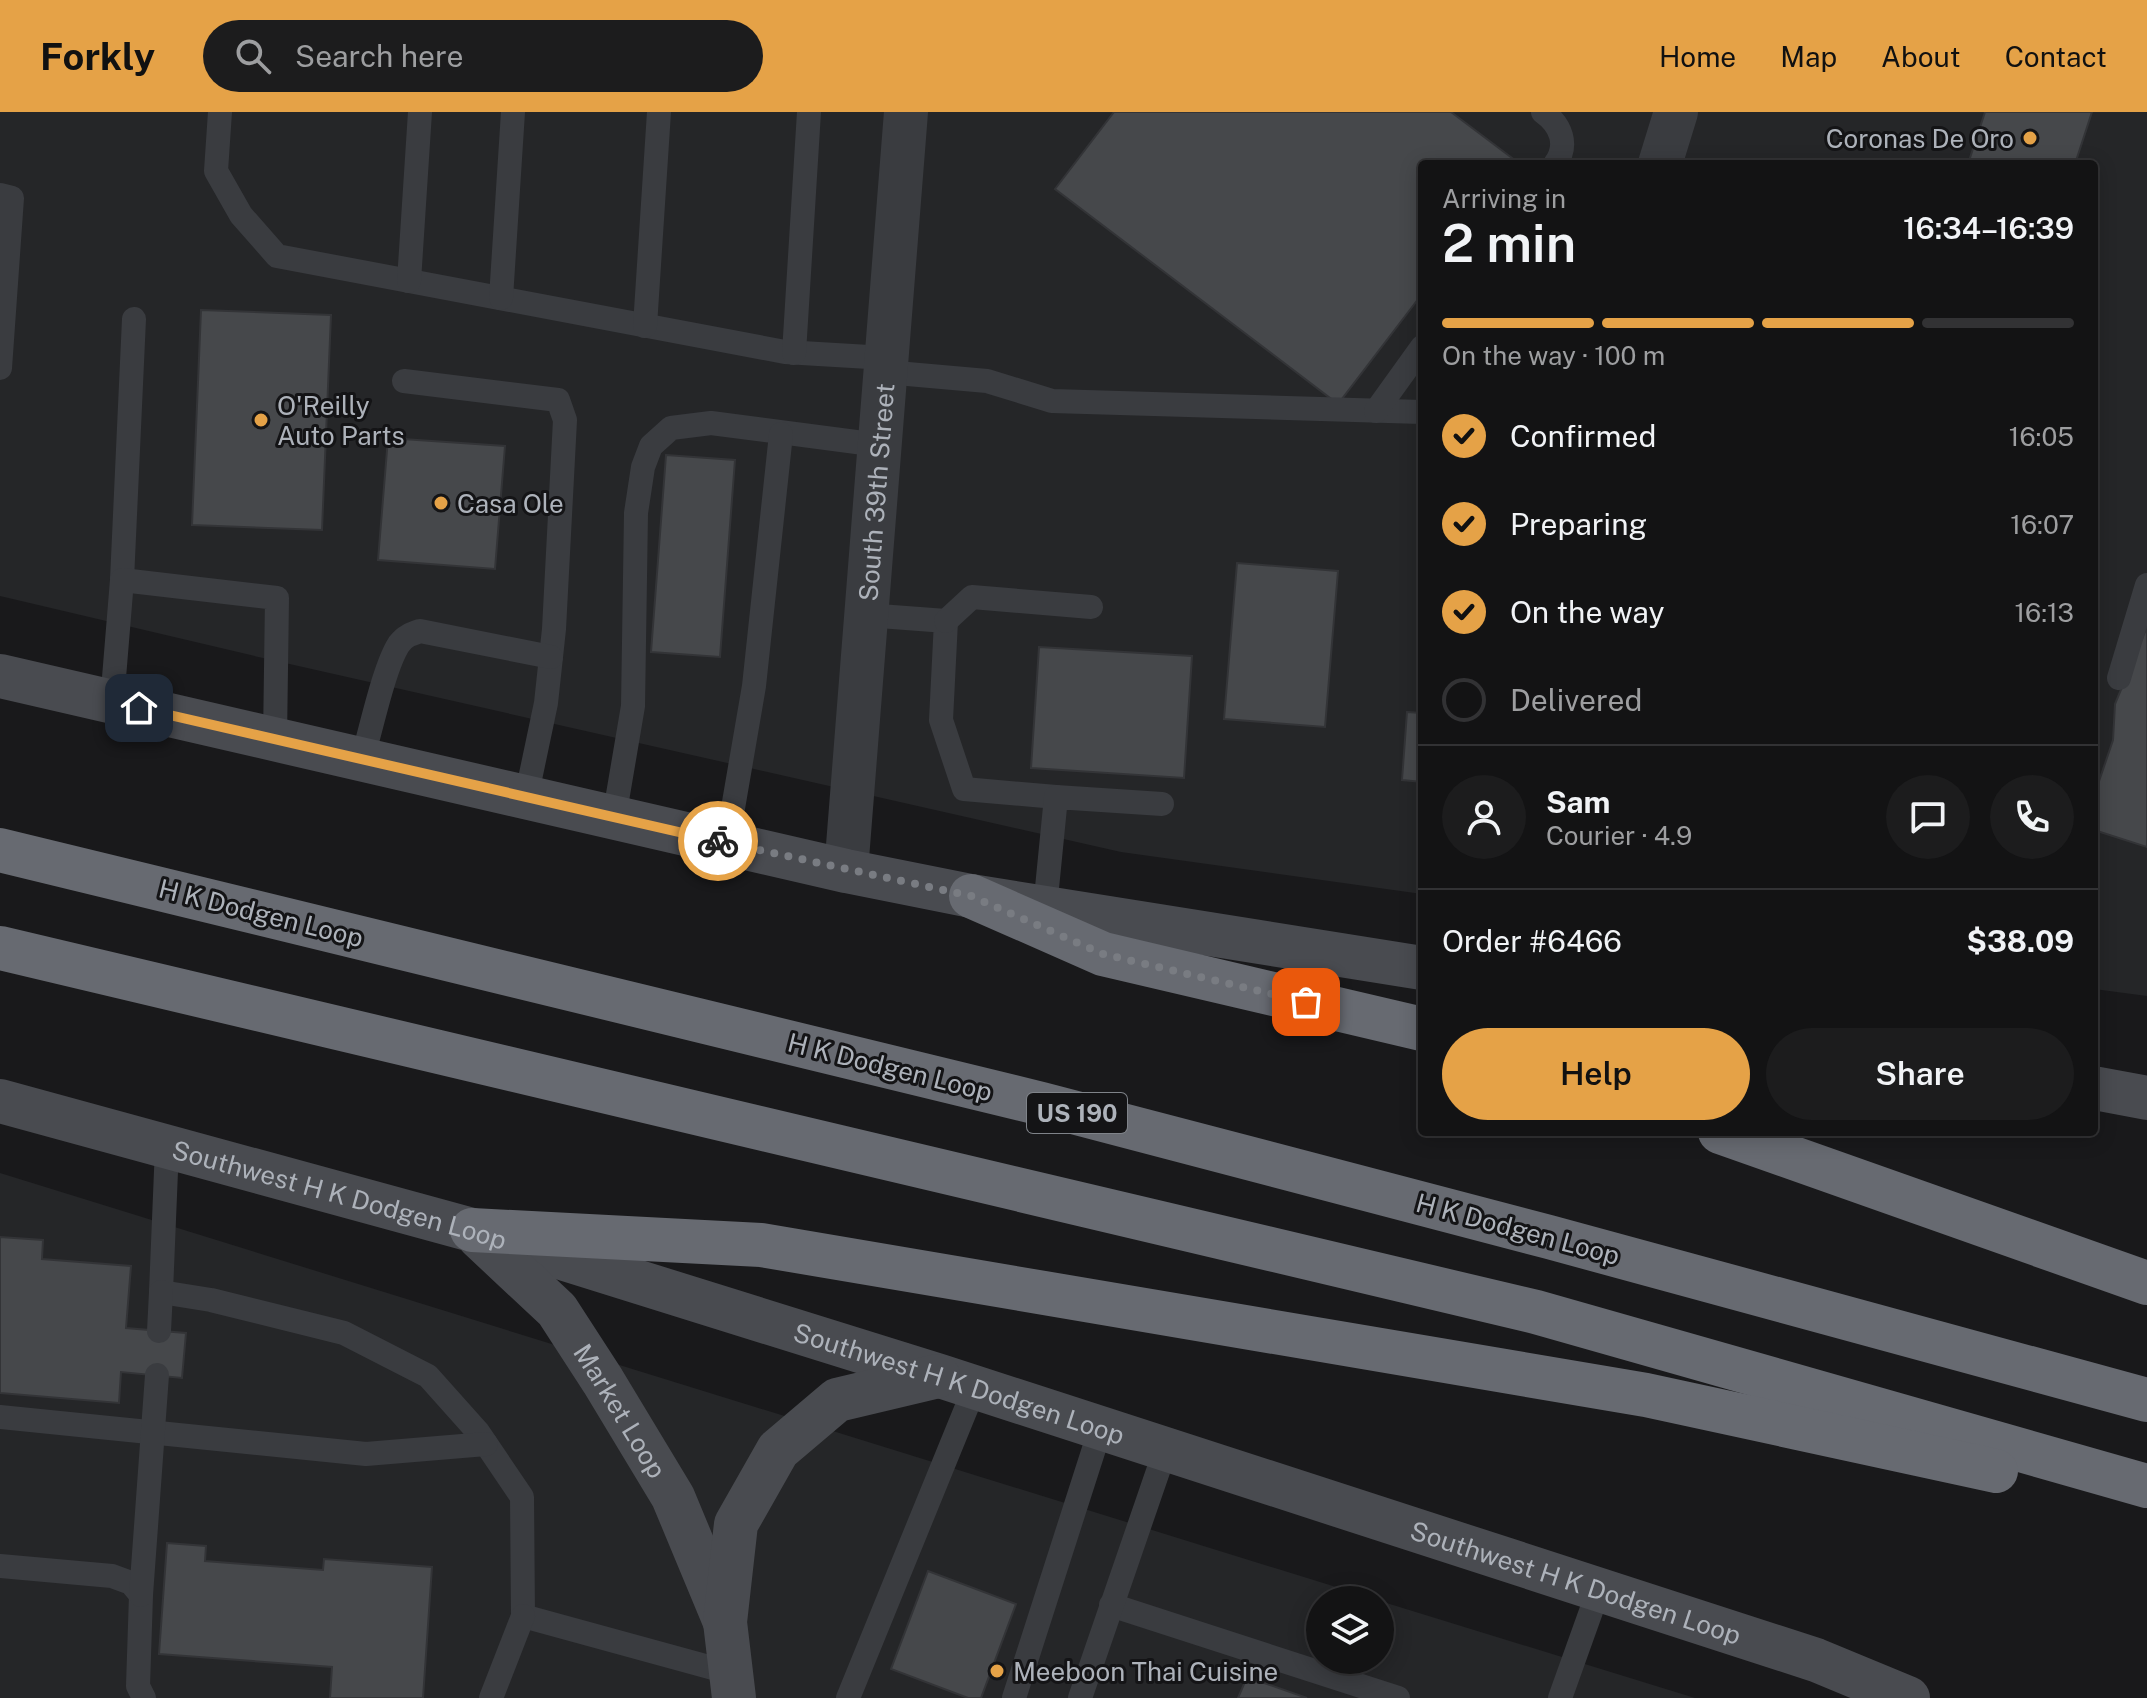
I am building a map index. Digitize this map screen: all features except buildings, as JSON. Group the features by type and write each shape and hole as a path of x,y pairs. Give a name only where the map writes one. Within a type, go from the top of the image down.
{"highway":[{"name":"H K Dodgen Loop","path":"0,850 1042,1104 1549,1237 2147,1400"},
{"path":"971,896 1103,954 1418,1028"},
{"path":"0,948 1536,1312 2147,1486"},
{"path":"1731,1136 2147,1283"},
{"path":"472,1230 761,1245 1646,1395 2147,1504"}],"main road":[{"path":"0,676 846,871 971,896 1418,967"},
{"path":"2098,1089 2147,1098"},
{"name":"Southwest H K Dodgen Loop","path":"0,1101 472,1230 957,1381 1816,1660 1908,1698"},
{"name":"Market Loop","path":"472,1230 557,1310 673,1497 725,1622"},
{"name":"Market Loop","path":"732,1686 725,1622 736,1524 778,1450 837,1400 957,1381"}],"street":[{"name":"South 39th Street","path":"846,871 906,112"},
{"path":"1661,160 1676,112"}],"lane":[{"path":"220,112 216,171 241,215 277,256 794,353 987,381 1052,401 1418,412"},
{"path":"409,281 420,112"},
{"path":"501,298 513,112"},
{"path":"645,326 659,112"},
{"path":"794,353 809,112"},
{"path":"1543,112 1551,118 1563,138 1558,160"},
{"path":"0,195 12,198 0,368"},
{"path":"112,702 122,580 134,319"},
{"path":"1376,411 1418,353"},
{"path":"404,381 558,400 565,420 551,657 546,703 526,798"},
{"path":"614,818 633,706 636,513 643,467 651,446 671,428 711,423 879,445"},
{"path":"727,843 754,686 781,434"},
{"path":"122,580 277,598 275,739"},
{"path":"2119,678 2147,585"},
{"path":"1091,607 972,597 946,621 941,720 964,789 1162,804"},
{"path":"866,615 946,621"},
{"path":"362,760 390,666 399,644 408,635 420,631 551,657"},
{"path":"1045,908 1056,797"},
{"path":"159,1331 167,1147"},
{"path":"161,1292 211,1300 344,1333 428,1376 486,1444 522,1497 523,1616 491,1698"},
{"path":"144,1698 138,1686 141,1595 157,1375"},
{"path":"848,1698 957,1381"},
{"path":"0,1417 366,1454 486,1444"},
{"path":"1014,1698 1101,1427"},
{"path":"1080,1698 1166,1448"},
{"path":"0,1566 112,1576 131,1583 141,1595"},
{"path":"1560,1698 1599,1589"},
{"path":"1111,1605 1398,1698"},
{"path":"523,1616 732,1686"}],"shaded area":[{"path":"0,112 2147,112 2147,996 2098,990 2098,160 1418,160 1418,893 1121,852 0,596"},
{"path":"0,1173 1333,1586 1306,1586 1306,1674 1394,1674 1394,1605 1695,1698 0,1698"}],"way so far":[{"path":"718,841 971,896 1103,954 1306,1002"}],"place":[{"name":"Coronas De Oro","path":"2030,138"},
{"name":"O'Reilly Auto Parts","path":"261,420"},
{"name":"Casa Ole","path":"441,503"},
{"name":"Meeboon Thai Cuisine","path":"997,1671"}],"route":[{"path":"139,708 718,841"}]}
